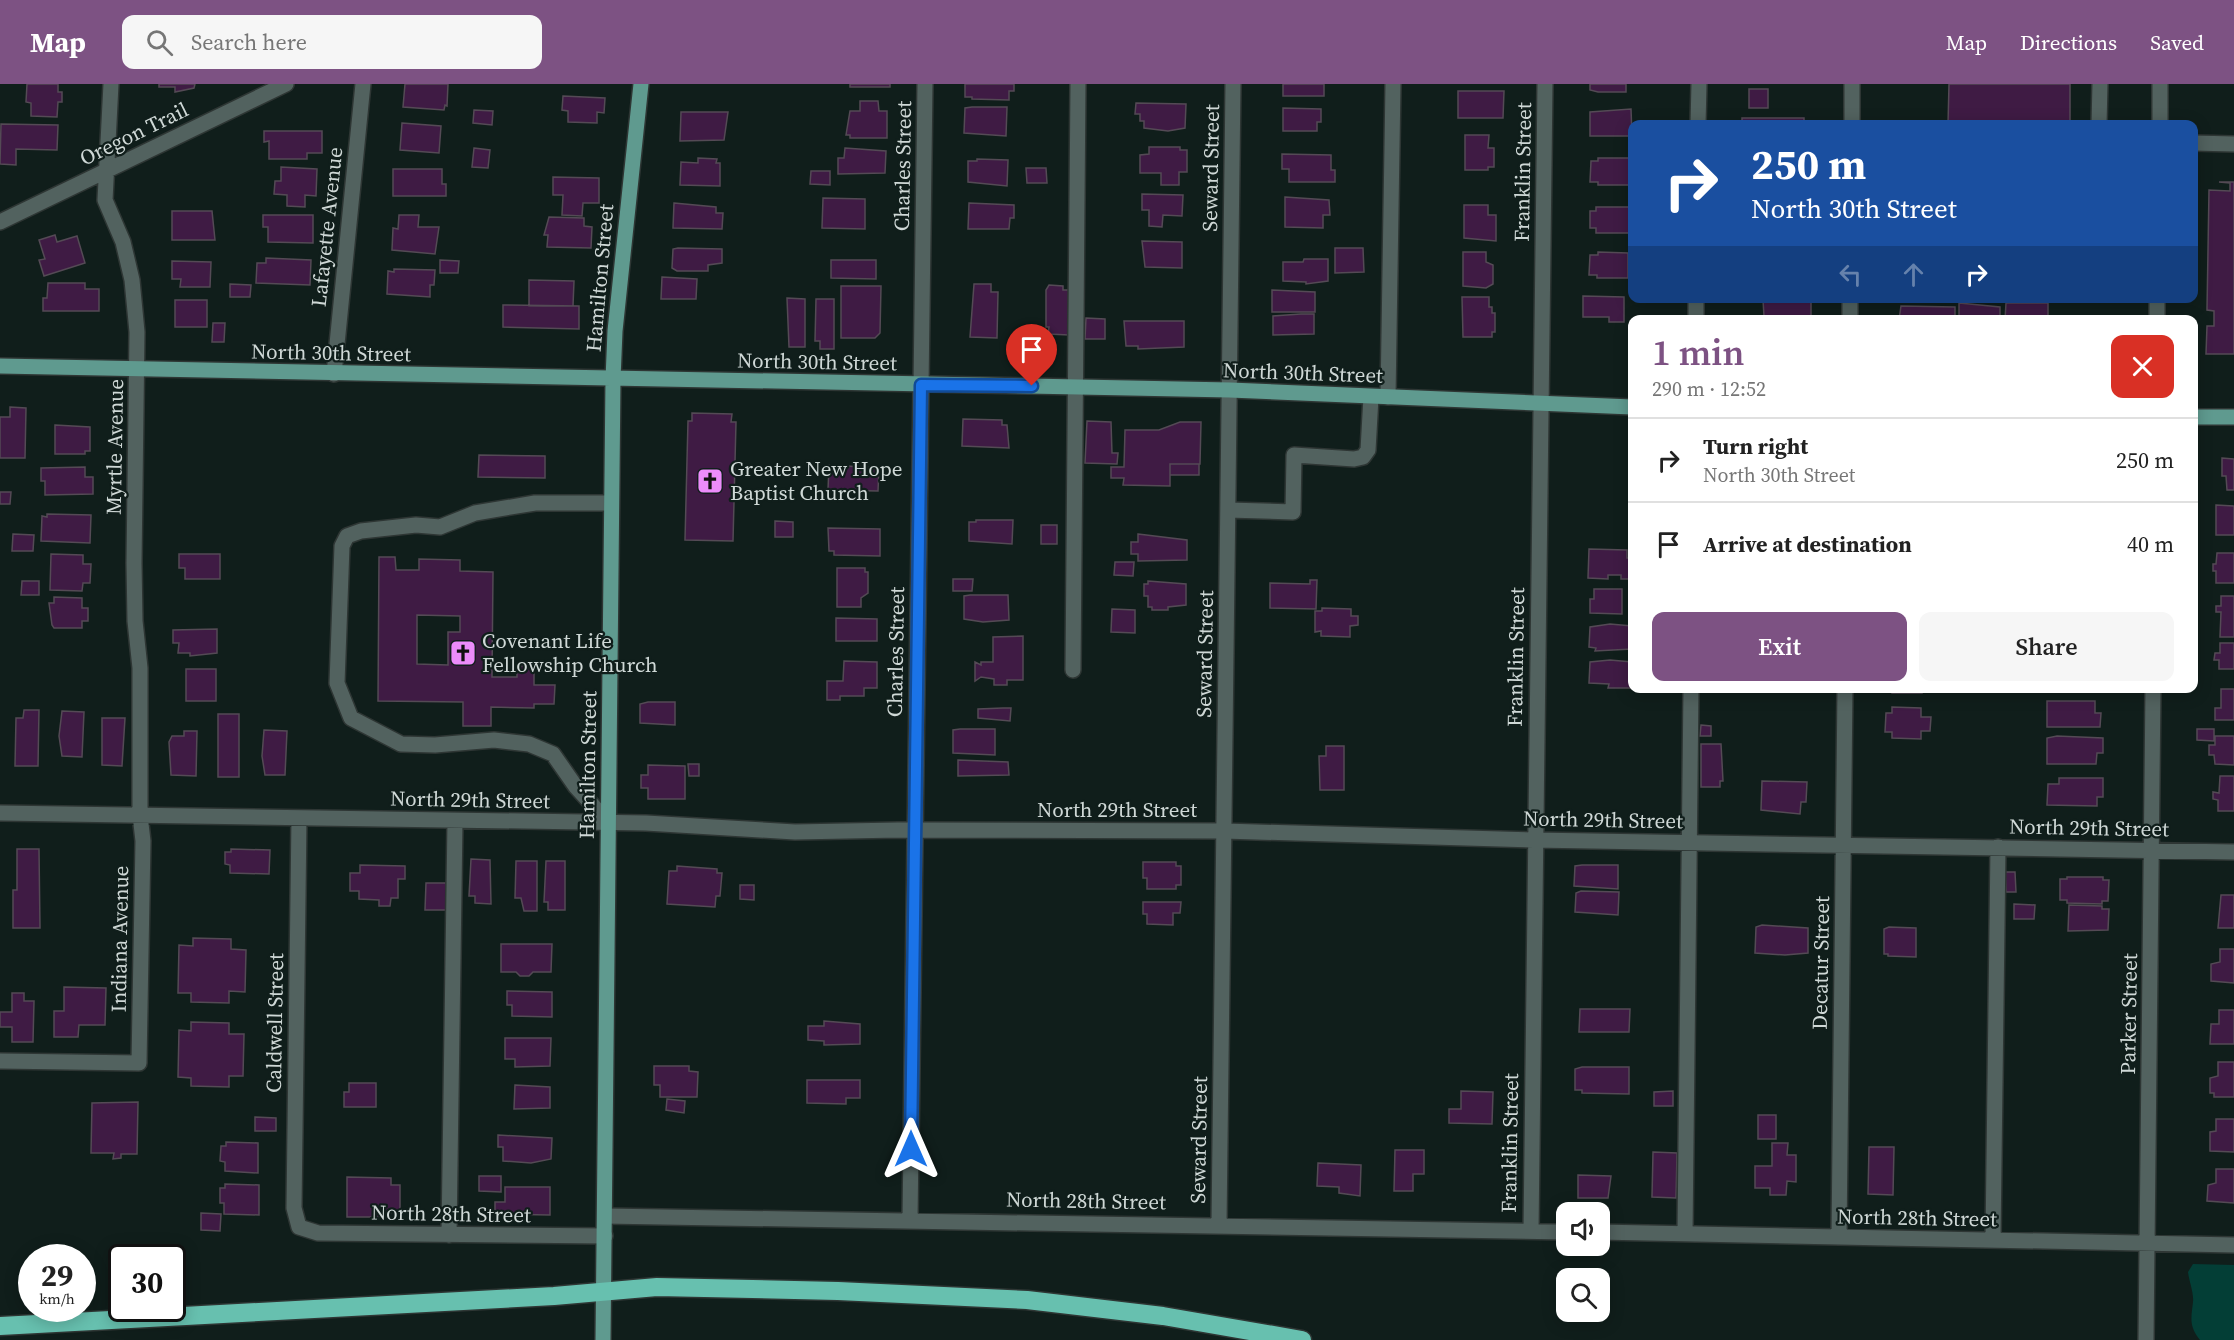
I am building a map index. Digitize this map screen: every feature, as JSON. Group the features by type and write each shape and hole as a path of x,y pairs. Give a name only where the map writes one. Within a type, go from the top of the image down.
{"highway":[{"path":"0,1326 604,1292 657,1287 754,1288 1028,1300 1163,1316 1302,1340"}],"main road":[{"name":"Hamilton Street","path":"603,1340 613,379 615,331 640,84"},
{"name":"North 30th Street","path":"0,366 1230,390 1628,407"},
{"path":"2198,417 2234,417"}],"street":[{"name":"Myrtle Avenue","path":"111,84 105,200 123,242 132,280 137,369 134,563 135,621 140,668 140,815"},
{"name":"Oregon Trail","path":"0,222 286,84"},
{"name":"Lafayette Avenue","path":"334,374 363,84"},
{"name":"Charles Street","path":"910,1220 925,84"},
{"path":"1072,670 1077,84"},
{"name":"Seward Street","path":"1219,1224 1233,84"},
{"path":"1388,397 1394,84"},
{"name":"Franklin Street","path":"1530,1231 1545,84"},
{"path":"1698,120 1699,84"},
{"path":"1852,84 1852,120"},
{"path":"2099,120 2100,84"},
{"path":"2160,84 2160,120"},
{"path":"2198,143 2234,144"},
{"path":"1228,510 1293,512 1294,455 1354,459 1363,457 1368,450 1371,397"},
{"path":"609,823 576,787 553,754 529,744 494,740 435,745 401,744 351,718 337,683 342,546 347,536 361,531 417,525 440,527 497,508 535,502 611,503"},
{"path":"1685,1234 1691,693"},
{"name":"Decatur Street","path":"1839,1237 1845,693"},
{"name":"Parker Street","path":"2146,1340 2153,693"},
{"name":"North 29th Street","path":"0,813 689,824 795,832 1224,831 1534,840 2234,852"},
{"name":"Indiana Avenue","path":"0,1062 139,1063 142,841 140,815"},
{"name":"Caldwell Street","path":"299,818 294,1208 299,1227"},
{"path":"449,1235 455,821"},
{"path":"1993,1240 1998,847"},
{"name":"North 28th Street","path":"605,1216 1219,1224 1556,1232"},
{"name":"North 28th Street","path":"299,1227 318,1233 605,1236"},
{"name":"North 28th Street","path":"1610,1233 2234,1245"}],"green space":[{"path":"2193,1264 2234,1265 2234,1340 2200,1340 2194,1331 2191,1318 2193,1295 2188,1272"}],"building":[{"path":"27,84 58,84 58,92 62,92 62,102 58,102 57,117 31,116 31,103 26,102"},
{"path":"159,84 195,84 194,88 175,92 175,87 159,87"},
{"path":"405,84 448,84 447,106 445,105 444,110 403,107"},
{"path":"850,84 890,84 890,87 850,87"},
{"path":"965,84 1014,84 1014,91 1009,91 1009,100 972,99 972,97 965,97"},
{"path":"1283,84 1324,84 1324,96 1283,96"},
{"path":"1590,84 1626,84 1626,92 1598,92 1590,90"},
{"path":"1949,84 2070,84 2070,120 1948,120"},
{"path":"1749,89 1768,89 1768,108 1749,108"},
{"path":"1458,91 1504,91 1503,118 1458,118"},
{"path":"563,96 605,98 604,113 597,112 597,123 568,122 568,111 562,110"},
{"path":"860,101 878,101 879,111 887,111 887,138 850,138 850,135 846,135 850,111 860,111"},
{"path":"1136,103 1186,104 1185,128 1168,131 1144,128 1144,121 1140,121 1140,114 1135,114"},
{"path":"1007,107 1006,136 964,133 965,108"},
{"path":"1283,108 1321,109 1321,122 1317,122 1317,131 1283,131"},
{"path":"1631,109 1628,136 1590,136 1590,112"},
{"path":"474,110 493,111 492,125 473,123"},
{"path":"681,112 728,112 724,140 680,141"},
{"path":"1742,118 1804,118 1804,120 1742,120"},
{"path":"402,123 441,126 439,153 400,150"},
{"path":"1,124 58,125 57,150 16,149 16,165 0,164"},
{"path":"264,131 322,131 322,153 307,153 307,159 269,159 269,141 264,142"},
{"path":"1465,135 1489,135 1488,148 1494,148 1494,167 1488,167 1488,170 1465,170"},
{"path":"1149,147 1180,147 1180,150 1187,150 1187,172 1179,172 1179,185 1161,185 1161,173 1140,173 1140,155 1149,154"},
{"path":"474,148 490,150 488,168 472,167"},
{"path":"845,148 886,151 885,173 838,174 838,158 844,158"},
{"path":"1282,154 1331,155 1331,170 1335,170 1335,182 1289,182 1289,169 1282,169"},
{"path":"698,158 717,159 716,163 720,163 720,186 680,185 681,162 698,163"},
{"path":"1598,158 1628,158 1628,185 1598,185 1598,182 1590,182 1591,161 1598,161"},
{"path":"977,159 1008,160 1007,186 968,182 968,161 977,161"},
{"path":"281,167 317,169 316,196 305,195 305,207 287,206 287,195 274,194 275,181 281,181"},
{"path":"1026,168 1046,168 1047,183 1027,183"},
{"path":"393,169 442,169 442,184 446,184 446,196 393,196"},
{"path":"811,171 830,171 830,185 810,184"},
{"path":"553,177 599,178 599,203 583,203 582,216 562,215 563,195 553,195"},
{"path":"2219,182 2234,182 2234,354 2206,354 2207,326 2214,326 2214,311 2207,310 2209,190 2230,191 2230,183"},
{"path":"1142,194 1183,195 1182,216 1163,215 1162,227 1149,226 1149,210 1142,210"},
{"path":"1285,197 1329,200 1330,215 1323,215 1323,228 1285,227"},
{"path":"823,198 865,199 865,229 822,228"},
{"path":"674,203 716,207 716,213 723,213 722,229 673,228"},
{"path":"969,203 1014,205 1014,218 1010,218 1009,229 968,229"},
{"path":"1464,205 1488,205 1488,215 1496,215 1496,241 1464,238"},
{"path":"1596,207 1628,207 1628,233 1596,233 1596,228 1590,228 1590,211 1596,211"},
{"path":"172,211 212,211 215,240 172,240"},
{"path":"263,215 313,215 313,243 268,242 268,227 263,227"},
{"path":"399,215 419,215 418,227 439,227 435,254 392,250 393,228 398,229"},
{"path":"549,217 584,218 584,226 592,227 591,248 547,247 548,235 544,235"},
{"path":"55,235 57,242 77,236 85,263 44,276 39,260 45,259 39,240"},
{"path":"1142,241 1182,242 1182,268 1145,267"},
{"path":"1335,248 1363,248 1364,272 1335,273"},
{"path":"673,249 722,249 722,263 708,265 708,271 677,271 672,268"},
{"path":"1463,252 1486,252 1486,262 1493,265 1493,284 1486,288 1463,286"},
{"path":"1598,252 1628,253 1628,278 1597,278 1597,275 1589,275 1590,255 1598,255"},
{"path":"266,258 311,260 310,285 256,283 257,263 266,263"},
{"path":"1304,259 1328,259 1328,281 1306,284 1306,282 1283,281 1283,262 1303,262"},
{"path":"440,260 459,261 458,273 440,273"},
{"path":"831,260 876,260 876,279 831,278"},
{"path":"172,261 211,262 210,287 180,287 181,279 172,279"},
{"path":"394,269 435,270 434,285 430,285 430,297 387,294 388,271 394,272"},
{"path":"662,277 697,279 696,299 661,299"},
{"path":"529,280 574,281 573,306 529,306"},
{"path":"48,283 85,283 85,289 99,289 99,311 43,311 43,298 47,298"},
{"path":"230,284 251,285 250,297 230,297"},
{"path":"974,284 991,284 991,292 998,292 997,338 970,337"},
{"path":"1049,285 1063,286 1063,290 1071,290 1069,335 1048,334 1046,290"},
{"path":"841,286 881,286 880,333 875,338 841,338"},
{"path":"1272,290 1315,292 1315,312 1272,312"},
{"path":"1583,296 1624,297 1624,322 1609,322 1609,317 1583,317"},
{"path":"1462,297 1489,297 1489,307 1492,307 1492,313 1495,313 1495,332 1492,332 1492,337 1463,337"},
{"path":"787,298 805,299 805,347 789,347"},
{"path":"816,299 834,299 834,349 820,349 820,341 815,341"},
{"path":"175,300 207,300 207,327 175,327"},
{"path":"1763,303 1811,303 1811,315 1764,315"},
{"path":"1959,303 2000,307 2000,315 1959,315"},
{"path":"2006,303 2048,303 2048,315 2005,315"},
{"path":"503,305 579,306 579,329 503,327"},
{"path":"1901,306 1955,307 1955,315 1900,315"},
{"path":"1314,314 1314,334 1273,335 1273,316"},
{"path":"1086,318 1105,319 1105,339 1085,339"},
{"path":"1124,321 1184,321 1184,347 1138,349 1138,346 1126,346"},
{"path":"213,323 225,323 224,342 212,342"},
{"path":"10,407 26,408 25,458 0,458 0,417 10,417"},
{"name":"Greater New Hope Baptist Church","path":"692,413 732,414 731,422 736,422 733,541 685,540 688,421 692,421"},
{"path":"963,419 1002,420 1002,425 1007,425 1009,448 962,446"},
{"path":"1087,421 1111,422 1112,453 1118,453 1117,464 1085,463"},
{"path":"1180,422 1201,422 1200,464 1170,464 1170,486 1123,485 1124,478 1111,478 1111,467 1124,467 1125,430 1159,430"},
{"path":"55,425 90,427 90,451 85,451 85,454 55,454"},
{"path":"479,455 545,456 545,478 478,477"},
{"path":"2222,458 2234,459 2234,490 2227,490 2226,476 2222,476"},
{"path":"1170,464 1199,464 1199,475 1170,475"},
{"path":"829,465 879,468 878,491 828,490"},
{"path":"85,467 85,477 93,477 93,494 45,495 45,481 41,481 41,468"},
{"path":"0,492 11,492 10,504 0,504"},
{"path":"2216,505 2234,506 2234,535 2216,535"},
{"path":"47,514 91,515 90,543 41,541 42,516 47,517"},
{"path":"976,520 1013,520 1012,544 969,541 969,522 976,522"},
{"path":"775,521 793,522 793,537 775,537"},
{"path":"1041,525 1057,525 1057,544 1041,544"},
{"path":"828,528 880,529 880,556 834,555 834,551 829,551"},
{"path":"13,534 34,535 33,551 12,551"},
{"path":"1138,534 1187,540 1187,560 1138,561 1138,554 1131,554 1131,542 1138,542"},
{"path":"1589,549 1627,550 1628,579 1621,579 1621,575 1608,575 1608,579 1588,578"},
{"path":"2217,553 2234,553 2234,583 2216,583 2216,571 2213,571 2213,564 2216,564"},
{"path":"51,554 83,555 83,564 91,564 90,583 83,583 82,591 50,590"},
{"path":"179,554 220,554 220,579 185,579 185,568 179,568"},
{"path":"379,557 395,557 396,570 419,570 419,559 460,560 460,571 493,572 492,677 517,677 517,666 534,666 534,685 555,685 554,704 534,704 534,708 491,707 491,726 463,726 463,702 378,701","holes":["417,615 460,616 460,632 448,632 448,665 417,664"]},
{"path":"1115,562 1134,562 1133,576 1114,575"},
{"path":"837,568 865,568 865,572 868,572 868,593 861,598 861,607 837,607"},
{"path":"953,579 973,579 972,591 953,591"},
{"path":"1310,580 1317,580 1316,609 1270,608 1270,583 1310,584"},
{"path":"22,581 39,581 39,595 21,595"},
{"path":"1148,581 1186,584 1186,605 1168,607 1168,610 1152,610 1152,607 1148,607 1148,596 1144,596 1144,584 1148,584"},
{"path":"1594,589 1622,589 1622,614 1590,613 1590,599 1594,599"},
{"path":"1008,595 1009,620 983,622 964,619 964,596"},
{"path":"2221,596 2234,596 2234,637 2220,637 2221,612 2216,612 2216,606 2221,606"},
{"path":"54,597 82,598 82,608 88,608 88,621 82,621 82,628 54,628 49,603 54,603"},
{"path":"1322,608 1351,609 1351,616 1358,616 1358,625 1350,626 1350,637 1321,636 1321,631 1315,632 1315,611 1322,611"},
{"path":"1112,609 1135,610 1135,633 1111,632"},
{"path":"836,618 877,619 877,641 836,641"},
{"path":"1610,624 1628,626 1628,649 1595,651 1596,648 1589,647 1590,627"},
{"path":"217,629 217,653 190,656 190,653 178,653 179,643 173,643 173,630"},
{"path":"1023,636 1023,680 1007,680 1007,685 994,685 994,679 981,677 975,681 975,662 981,665 981,662 993,662 993,637"},
{"path":"2220,643 2234,643 2234,669 2219,669 2219,660 2214,660 2215,653 2220,653"},
{"path":"1610,660 1628,662 1628,688 1608,688 1609,684 1589,683 1590,662"},
{"path":"844,661 877,662 877,688 864,688 864,696 840,696 840,700 827,700 827,681 843,681"},
{"path":"186,669 216,669 216,701 186,701"},
{"path":"2221,689 2234,689 2234,720 2215,720 2215,708 2221,708"},
{"path":"2047,701 2095,701 2095,713 2101,713 2100,727 2047,727"},
{"path":"675,702 675,725 640,723 640,704"},
{"path":"1892,707 1921,708 1921,717 1931,717 1930,731 1921,731 1921,739 1892,738 1892,732 1885,732 1886,713 1892,713"},
{"path":"1011,708 1010,721 978,718 978,709"},
{"path":"24,710 39,710 38,766 15,766 16,718 23,718"},
{"path":"62,711 84,712 82,757 62,756 59,736"},
{"path":"218,714 239,714 239,777 218,777"},
{"path":"102,718 125,718 122,766 102,765"},
{"path":"1701,725 1711,726 1711,736 1700,736"},
{"path":"995,729 995,755 953,753 953,730"},
{"path":"2197,729 2214,729 2214,741 2197,740"},
{"path":"264,730 287,731 285,775 265,775 262,756"},
{"path":"184,731 197,731 196,776 171,775 169,742 172,736 184,736"},
{"path":"2057,736 2103,738 2103,753 2097,753 2096,764 2047,764 2047,738"},
{"path":"2215,736 2234,736 2234,765 2215,764 2214,755 2209,755 2209,745 2215,745"},
{"path":"1701,744 1721,744 1723,781 1720,781 1720,787 1701,787"},
{"path":"1326,746 1344,746 1344,790 1320,790 1319,756 1326,756"},
{"path":"958,760 1008,762 1009,775 958,776"},
{"path":"688,764 699,764 699,776 689,776"},
{"path":"648,765 685,766 685,799 648,799 648,788 641,788 641,775 648,775"},
{"path":"2220,776 2234,776 2234,811 2218,811 2218,800 2213,799 2213,792 2219,793"},
{"path":"2059,778 2103,778 2103,797 2097,797 2097,806 2047,805 2048,784 2059,784"},
{"path":"1762,781 1807,782 1806,802 1801,802 1800,814 1761,810"},
{"path":"17,849 39,849 40,928 13,928 13,890 17,890"},
{"path":"231,849 270,850 269,874 230,873 230,865 225,864 225,852 231,852"},
{"path":"471,859 490,860 491,904 475,903 475,896 469,896"},
{"path":"516,861 537,861 537,911 524,911 521,898 515,898"},
{"path":"546,861 565,861 565,910 548,910 548,902 544,902"},
{"path":"1143,862 1176,862 1176,866 1181,866 1181,885 1176,885 1176,889 1147,889 1147,878 1143,878"},
{"path":"360,865 405,866 405,879 398,879 398,898 391,898 390,906 379,906 379,900 359,899 359,891 350,891 350,873 360,873"},
{"path":"1618,865 1618,889 1574,886 1575,866"},
{"path":"677,866 717,869 717,873 722,873 720,896 716,896 715,907 667,904 669,871 677,871"},
{"path":"2005,872 2015,872 2016,892 2006,892"},
{"path":"2067,877 2103,877 2103,880 2109,880 2108,901 2102,901 2102,904 2067,903 2067,900 2060,900 2060,879 2067,879"},
{"path":"426,883 446,883 446,910 425,910"},
{"path":"740,885 754,885 754,900 740,899"},
{"path":"1581,891 1619,892 1618,915 1575,912 1576,893"},
{"path":"2221,895 2234,895 2234,928 2218,928"},
{"path":"1143,902 1181,902 1180,913 1173,913 1173,925 1147,924 1147,914 1143,914"},
{"path":"2014,904 2035,905 2034,919 2014,919"},
{"path":"2069,905 2102,906 2102,909 2109,909 2108,930 2068,931"},
{"path":"1762,925 1808,928 1808,953 1785,955 1755,953 1756,927"},
{"path":"1889,927 1916,928 1916,957 1884,954 1884,929"},
{"path":"193,938 231,939 231,949 246,950 245,992 229,991 229,1003 191,1002 191,993 178,993 179,945 193,946"},
{"path":"501,944 552,944 551,972 533,972 529,976 520,976 516,972 501,972"},
{"path":"2220,949 2234,949 2234,983 2211,981 2211,964 2220,962"},
{"path":"64,987 106,988 105,1025 79,1025 78,1037 54,1037 54,1011 64,1011"},
{"path":"507,991 552,992 552,1017 512,1016 512,1005 507,1005"},
{"path":"12,993 24,993 24,1001 34,1001 33,1042 12,1042 12,1027 0,1027 0,1012 12,1012"},
{"path":"1580,1009 1630,1009 1629,1032 1579,1032"},
{"path":"2219,1010 2234,1010 2234,1044 2210,1044 2211,1024 2219,1024"},
{"path":"824,1021 860,1024 860,1044 824,1045 824,1041 808,1040 808,1026 824,1026"},
{"path":"191,1022 229,1023 229,1034 244,1034 243,1076 229,1076 229,1087 191,1086 191,1078 178,1077 179,1030 191,1031"},
{"path":"505,1038 551,1038 550,1066 515,1067 515,1059 505,1059"},
{"path":"2218,1062 2234,1062 2234,1097 2214,1097 2214,1093 2210,1093 2210,1078 2218,1076"},
{"path":"654,1066 689,1066 689,1071 698,1072 697,1097 660,1097 660,1085 654,1085"},
{"path":"1629,1067 1629,1094 1582,1093 1582,1090 1575,1090 1575,1069"},
{"path":"807,1080 860,1080 860,1098 846,1098 846,1104 807,1103"},
{"path":"349,1083 376,1083 376,1107 344,1107 344,1092 349,1092"},
{"path":"515,1085 550,1087 550,1108 514,1109"},
{"path":"1461,1091 1493,1092 1492,1124 1449,1123 1449,1109 1461,1109"},
{"path":"1673,1091 1673,1106 1654,1106 1654,1092"},
{"path":"667,1099 685,1101 684,1113 666,1110"},
{"path":"138,1102 137,1154 121,1154 121,1158 113,1159 114,1153 91,1153 92,1103"},
{"path":"1758,1115 1776,1115 1776,1139 1758,1139"},
{"path":"255,1117 276,1118 276,1131 255,1131"},
{"path":"2216,1119 2234,1119 2234,1152 2210,1151 2210,1132 2216,1131"},
{"path":"498,1135 552,1138 551,1159 531,1163 503,1161 503,1147 498,1147"},
{"path":"226,1142 258,1143 258,1173 225,1171 225,1162 220,1161 221,1146 226,1146"},
{"path":"1772,1143 1788,1143 1787,1155 1796,1155 1796,1182 1787,1181 1786,1195 1770,1195 1770,1188 1755,1188 1755,1166 1772,1166"},
{"path":"1869,1147 1894,1147 1893,1195 1868,1194"},
{"path":"1395,1150 1424,1150 1424,1174 1413,1174 1413,1191 1394,1191"},
{"path":"1653,1152 1677,1153 1676,1198 1652,1197"},
{"path":"1318,1163 1361,1165 1360,1196 1339,1193 1339,1187 1317,1186"},
{"path":"2216,1169 2234,1169 2234,1203 2207,1201 2208,1185 2216,1183"},
{"path":"1578,1175 1611,1176 1608,1198 1578,1198"},
{"path":"479,1176 501,1176 501,1192 479,1191"},
{"path":"347,1177 391,1178 391,1185 400,1185 400,1210 391,1210 390,1217 347,1217"},
{"path":"225,1184 259,1185 259,1215 224,1214 224,1203 220,1203 220,1188 225,1188"},
{"path":"505,1187 550,1187 550,1215 495,1214 495,1202 505,1202"},
{"path":"201,1213 221,1214 220,1231 201,1230"}],"place":[{"name":"Greater New Hope Baptist Church","path":"710,481"},
{"name":"Covenant Life Fellowship Church","path":"463,653"}],"route":[{"path":"911,1149 921,385 1032,386"}]}
